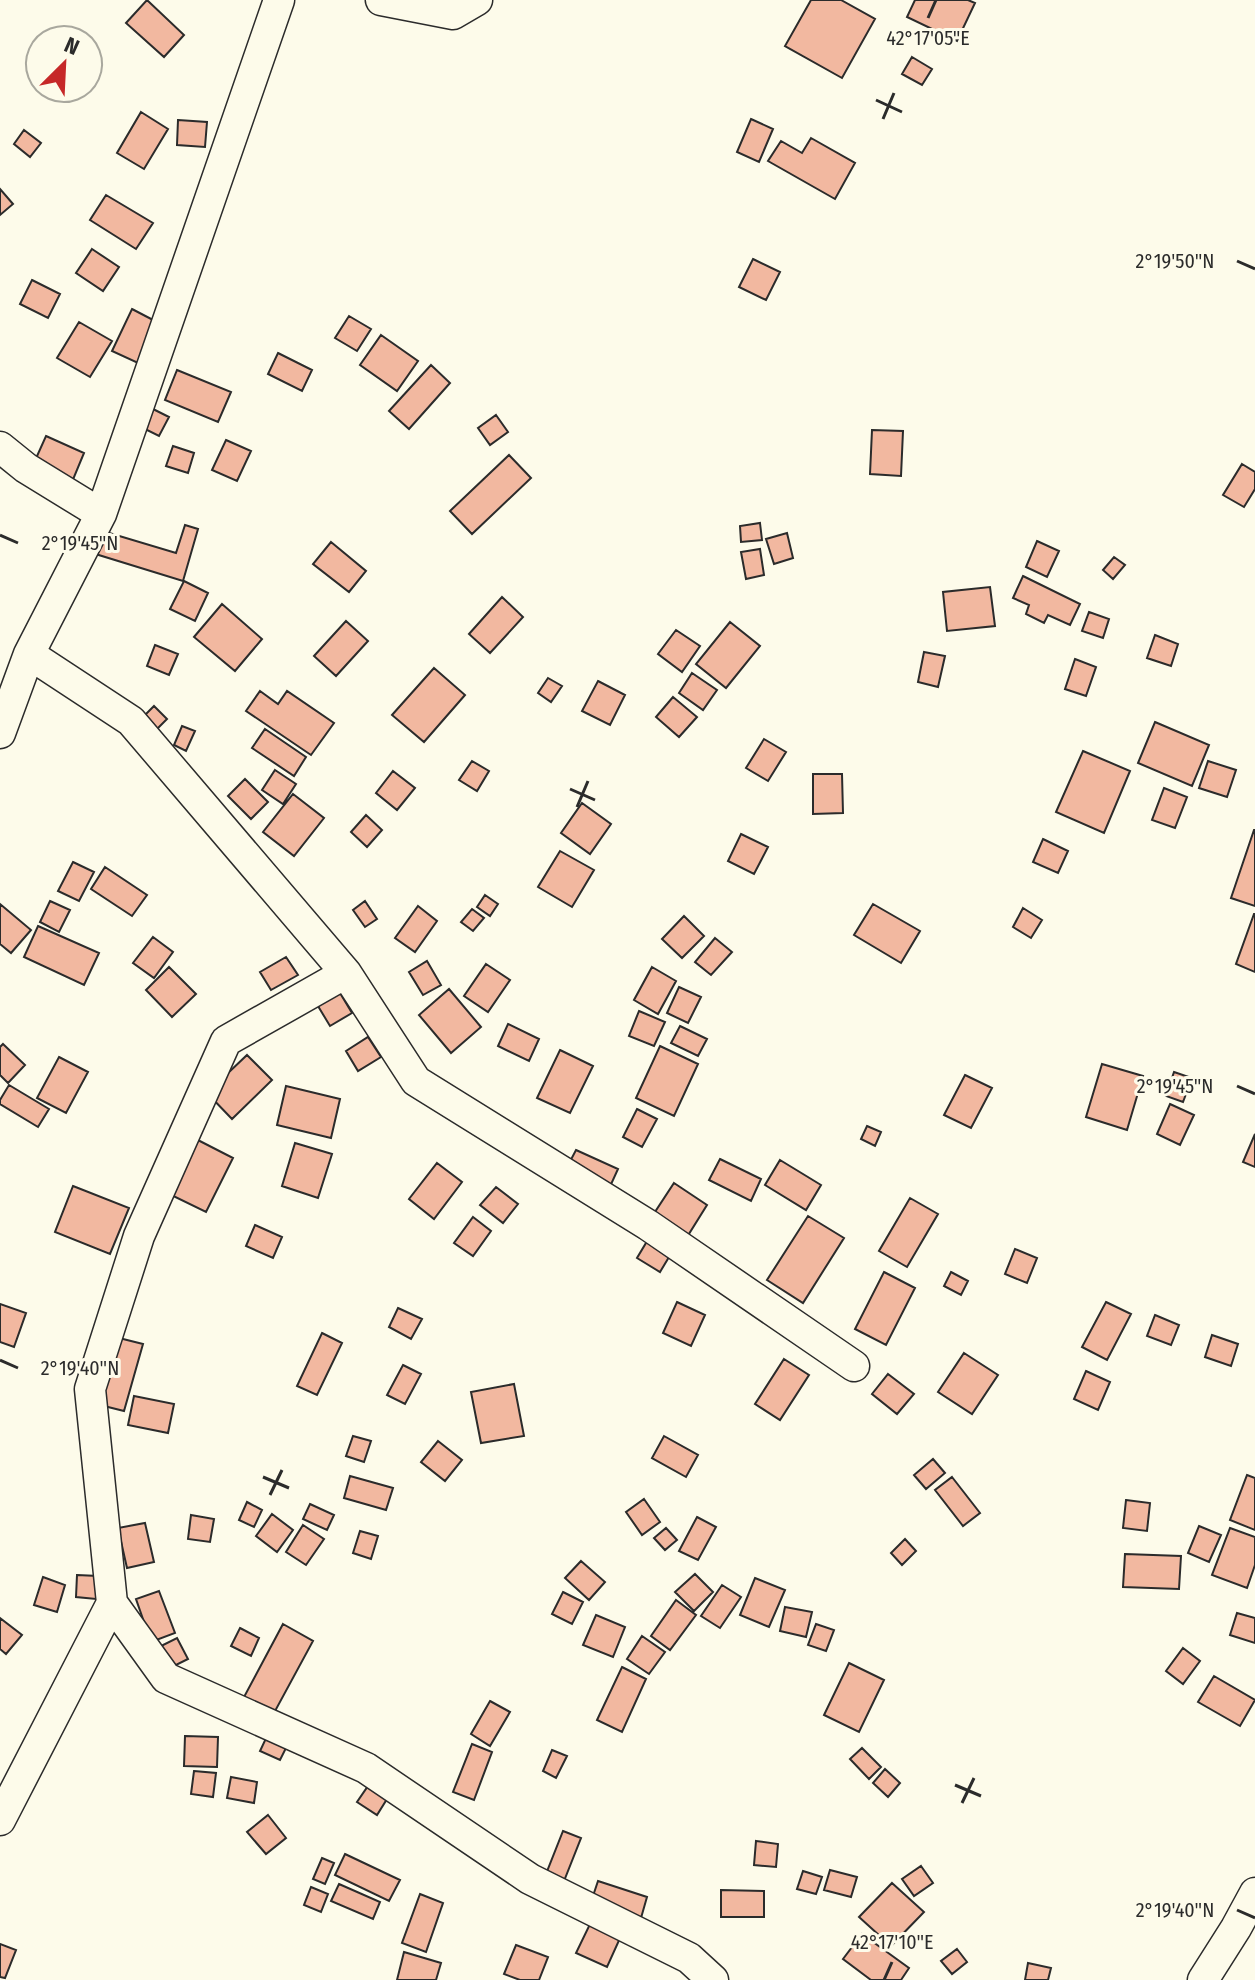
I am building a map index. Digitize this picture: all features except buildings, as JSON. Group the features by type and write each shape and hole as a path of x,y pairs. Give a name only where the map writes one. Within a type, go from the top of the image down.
{"street":[{"path":"0,733 29,654 101,514 279,0"},
{"path":"381,0 453,14 477,0"},
{"path":"0,447 26,468 101,514"},
{"path":"29,654 131,721 346,973 416,1081 648,1225 854,1366"},
{"path":"346,973 226,1041 139,1236 90,1389 112,1603 166,1678 366,1768 530,1879 689,1958 713,1980"},
{"path":"0,1820 112,1603"},
{"path":"1203,1980 1255,1893"}]}
